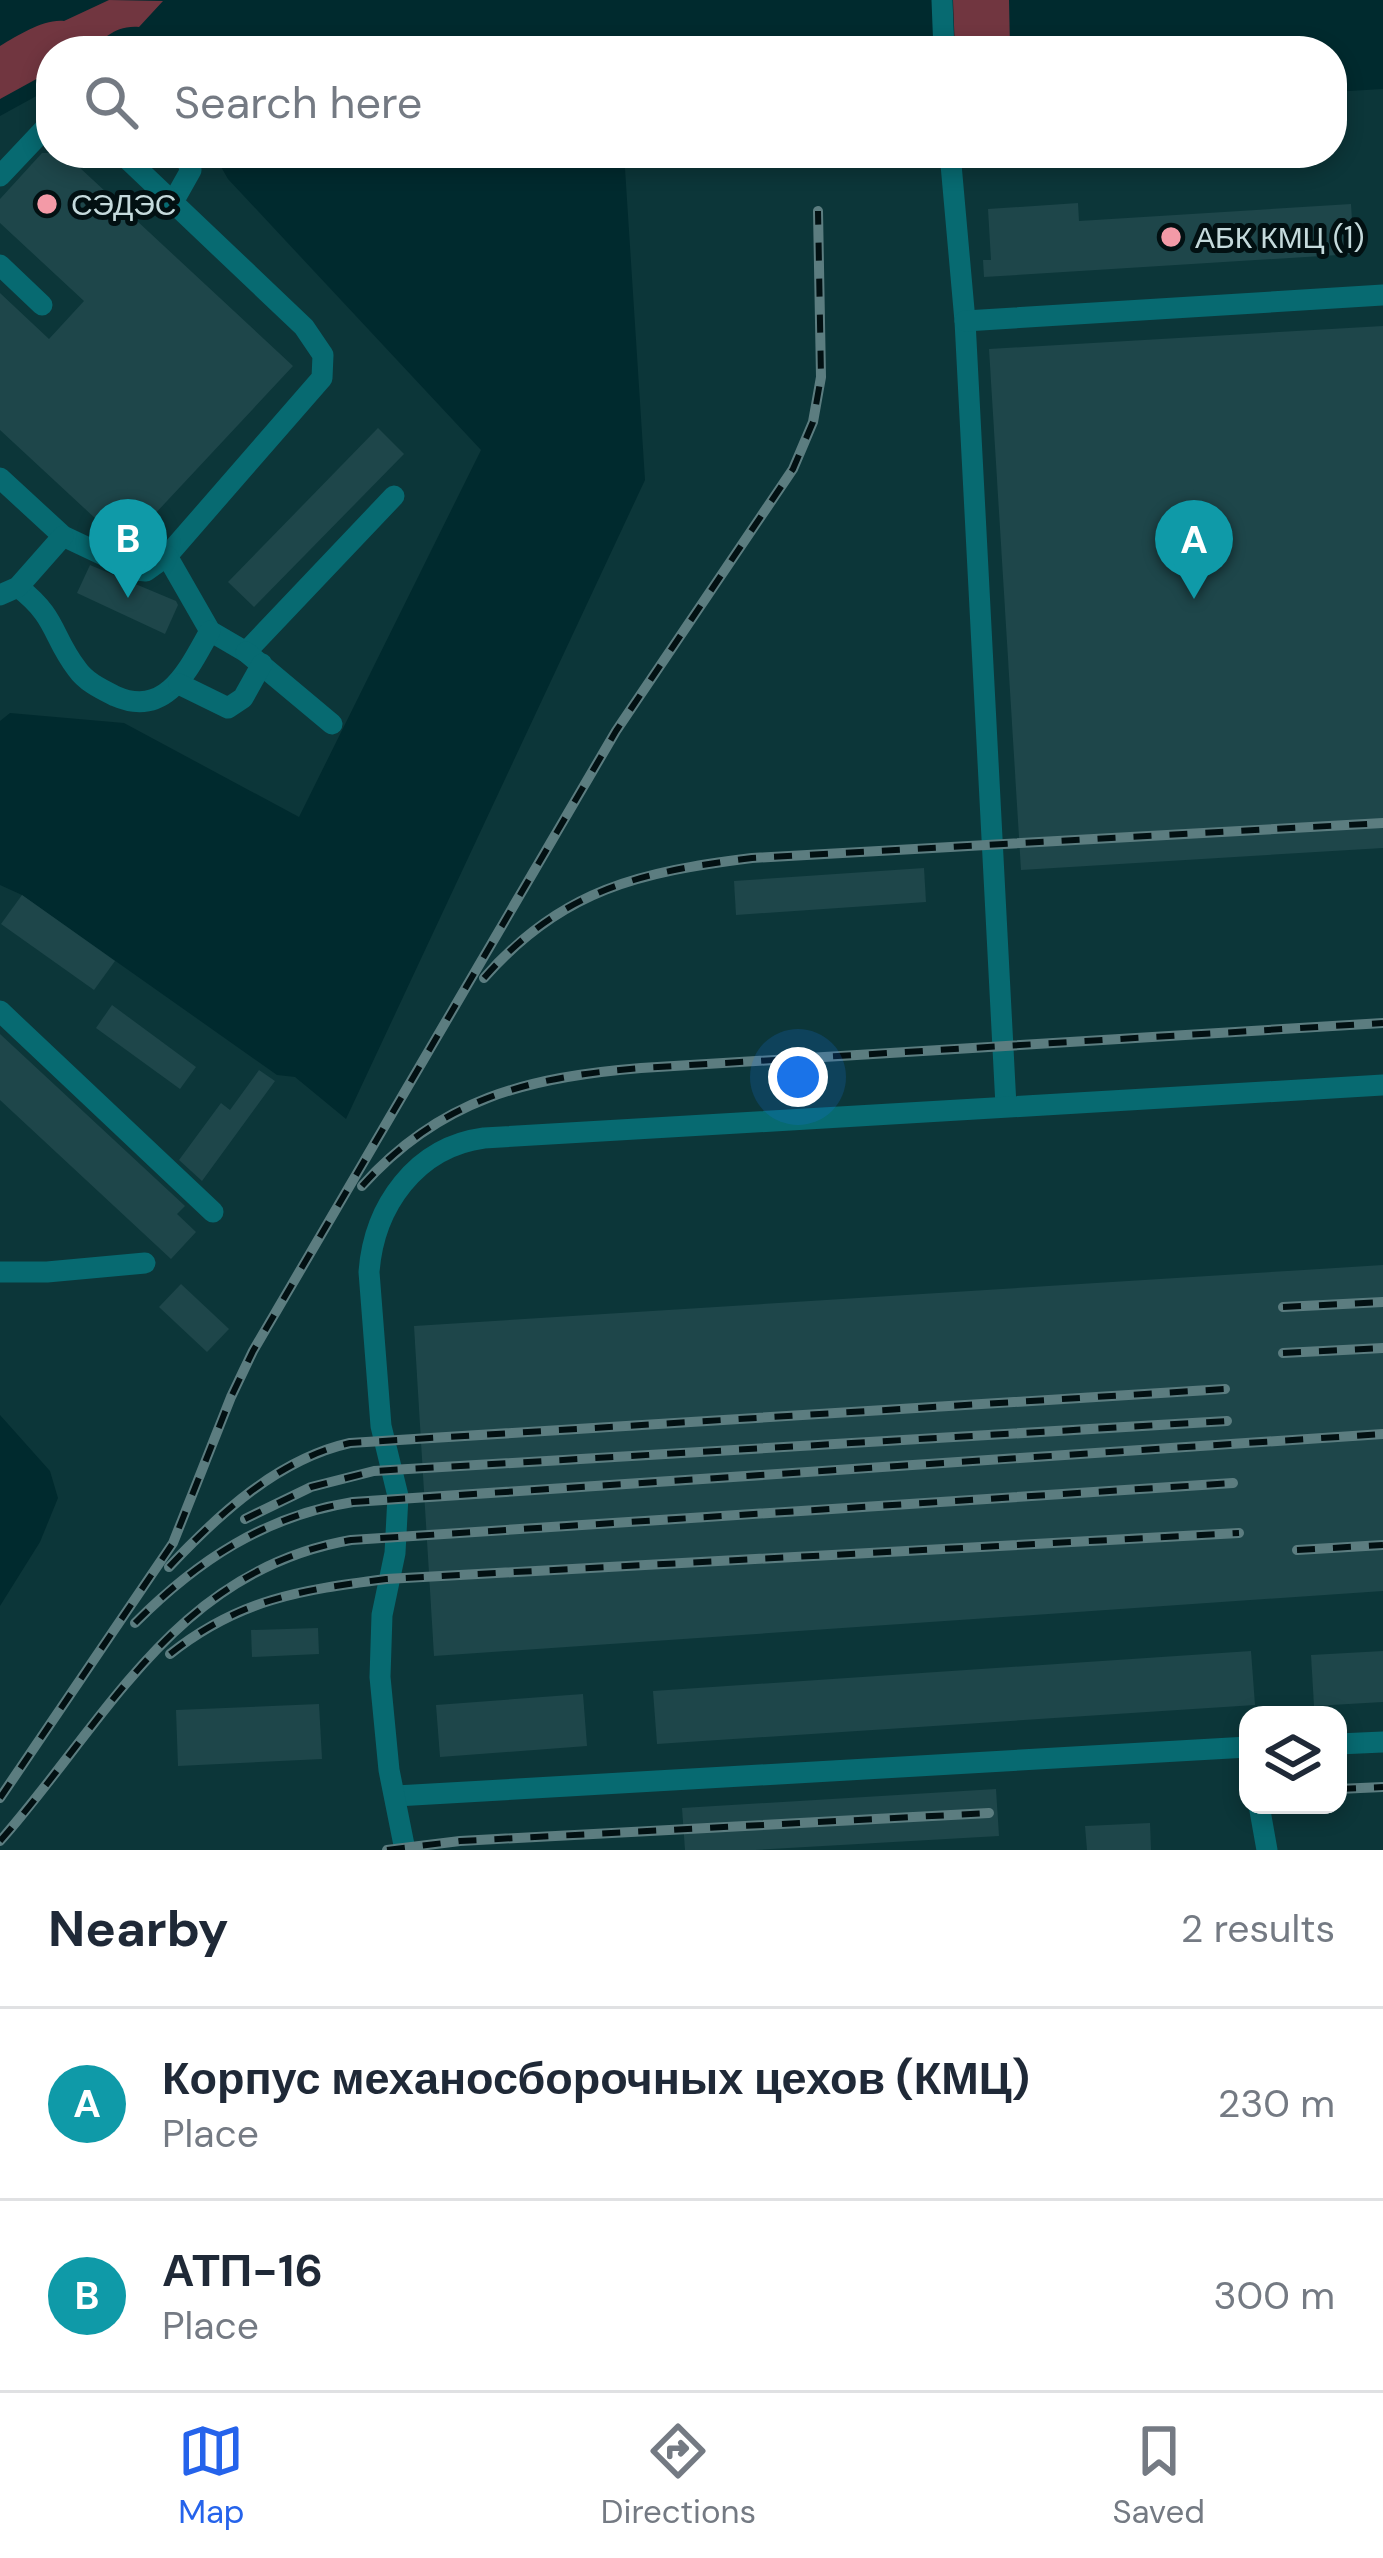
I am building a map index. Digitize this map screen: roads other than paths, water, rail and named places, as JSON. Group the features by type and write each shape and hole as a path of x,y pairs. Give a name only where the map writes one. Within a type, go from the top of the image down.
{"lane":[{"path":"942,0 943,36"},
{"path":"0,176 36,138"},
{"path":"0,478 63,536 135,571 146,571 167,556 317,387 323,355 304,327 137,168"},
{"path":"173,202 190,168"},
{"path":"951,168 964,321 1006,1106"},
{"path":"0,266 42,305"},
{"path":"964,321 1383,295"},
{"path":"179,684 229,707 243,698 254,658 394,496"},
{"path":"63,536 9,591 47,614 76,669 101,688 136,702 166,696 179,684 210,631"},
{"path":"167,556 210,631 254,658 332,724"},
{"path":"0,1011 213,1212"},
{"path":"405,1850 389,1771 380,1677 382,1615 395,1553 398,1496 380,1426 369,1272 385,1214 403,1182 436,1154 467,1140 1383,1085"},
{"path":"0,1272 146,1263"},
{"path":"1347,1744 1383,1742"},
{"path":"396,1796 1239,1750"},
{"path":"1261,1814 1267,1850"}],"railway":[{"path":"0,1798 173,1543 253,1351 616,731 793,469 813,422 821,377 818,211"},
{"path":"484,978 513,948 574,905 605,890 674,870 752,858 1383,823"},
{"path":"362,1186 392,1156 455,1113 524,1086 561,1078 641,1068 1383,1023"},
{"path":"1283,1307 1383,1302"},
{"path":"1283,1353 1383,1348"},
{"path":"169,1567 229,1509 274,1475 350,1443 1225,1389"},
{"path":"245,1519 311,1487 374,1471 1227,1421"},
{"path":"135,1623 183,1580 234,1544 290,1518 353,1502 1383,1434"},
{"path":"0,1841 150,1657 191,1617 237,1583 290,1557 351,1540 1233,1483"},
{"path":"170,1654 246,1609 326,1588 386,1579 1239,1533"},
{"path":"1297,1550 1383,1545"},
{"path":"1347,1789 1383,1787"},
{"path":"387,1850 460,1841 989,1813"}],"place":[{"name":"СЭДЭС","path":"47,204"},
{"name":"АБК КМЦ (1)","path":"1171,237"},
{"name":"АТП-16","path":"128,598"},
{"name":"Корпус механосборочных цехов (КМЦ)","path":"1194,599"}]}
